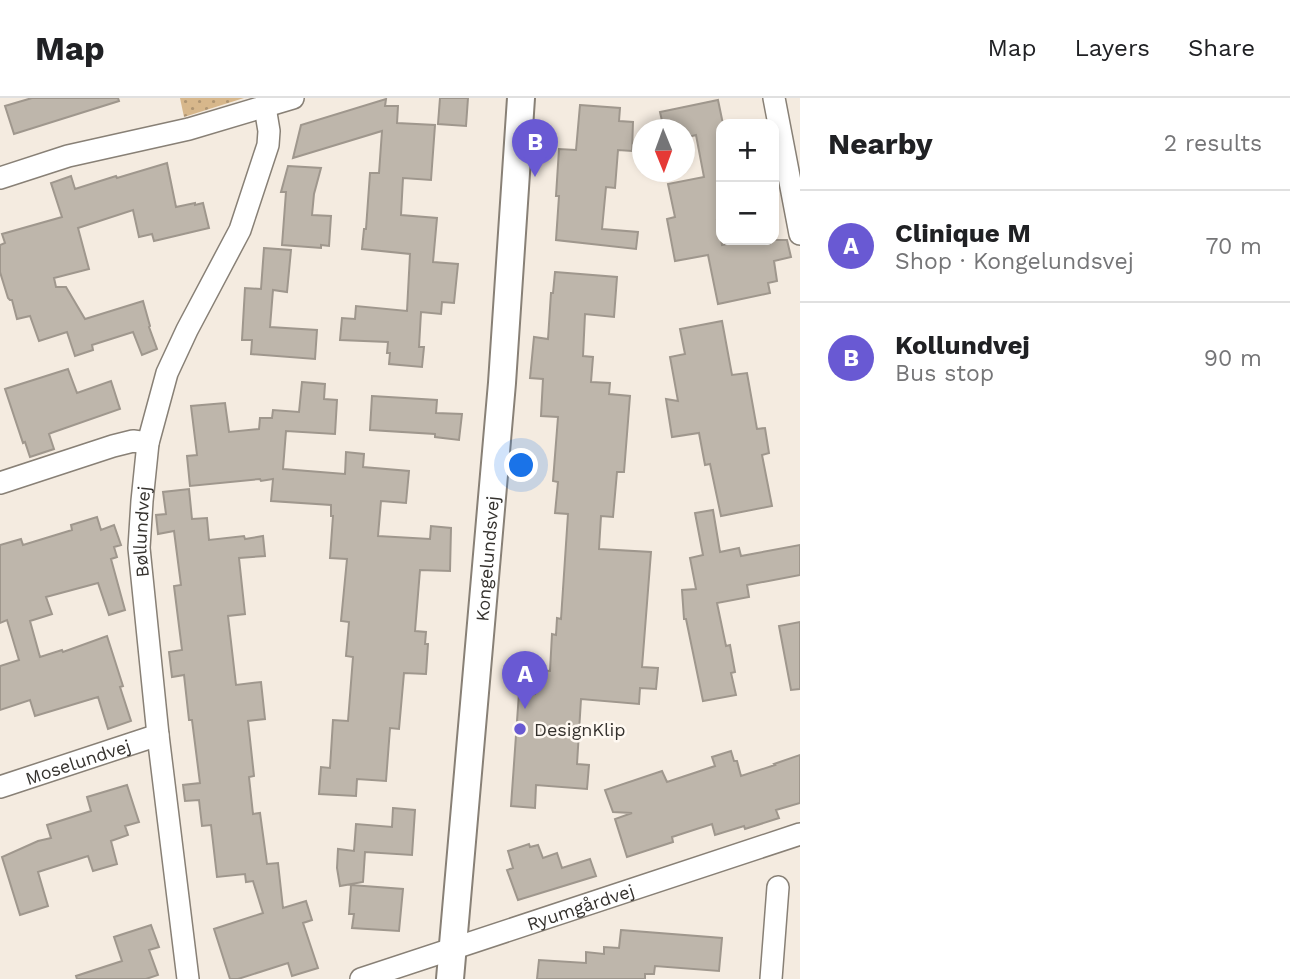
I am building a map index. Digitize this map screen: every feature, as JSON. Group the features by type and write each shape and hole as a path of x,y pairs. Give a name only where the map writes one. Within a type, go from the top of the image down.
{"street":[{"path":"0,178 68,156 189,129 293,98"},
{"name":"Kongelundsvej","path":"450,979 502,383 521,98"},
{"path":"774,98 800,234"},
{"name":"Bøllundvej","path":"188,979 158,735 139,548 148,443 167,373 240,230 268,145 265,107"},
{"path":"0,483 113,446 133,442 148,443"},
{"name":"Moselundvej","path":"0,787 158,735"},
{"name":"Ryumgårdvej","path":"361,979 800,834"},
{"path":"771,979 778,887"}],"shaded area":[{"path":"180,98 244,98 184,117"}],"building":[{"path":"32,98 118,98 119,101 14,134 5,106"},
{"path":"440,98 468,98 466,126 438,124"},
{"path":"386,99 385,106 398,106 397,123 435,125 431,180 403,178 401,215 437,218 433,262 458,264 454,303 442,302 441,314 421,312 419,347 424,347 422,367 389,364 388,342 340,340 342,318 355,319 356,306 407,311 410,254 362,249 370,173 379,173 382,131 293,158 301,125"},
{"path":"718,100 722,119 716,119 716,245 779,245 779,240 787,240 791,257 774,261 777,281 768,283 770,293 718,304 708,255 675,261 667,219 675,217 668,184 695,182 695,179 704,177 695,135 695,119 662,119 660,112"},
{"path":"580,105 620,108 619,121 632,122 632,151 618,150 615,188 606,187 602,229 638,232 636,249 556,240 559,149 576,150"},
{"path":"167,163 176,207 203,203 209,228 154,241 152,234 139,237 133,210 78,228 89,269 54,278 56,287 66,287 85,319 143,301 157,349 142,355 133,332 92,345 93,350 75,356 67,332 39,341 30,316 17,319 12,300 8,298 0,272 0,245 5,243 2,234 62,217 51,183 71,176 75,189"},
{"path":"288,166 321,168 312,215 331,216 329,246 321,245 321,248 282,245 286,192 281,192"},
{"path":"264,248 291,250 287,292 273,290 270,327 317,330 315,359 251,354 252,340 242,340 245,288 261,289"},
{"path":"555,272 617,277 614,317 585,314 583,356 593,357 591,382 610,383 609,394 630,396 624,472 617,472 613,517 601,516 599,549 651,552 642,667 658,668 656,689 640,688 639,704 581,699 577,764 589,765 587,789 536,785 535,808 511,806 519,693 535,694 537,670 550,671 552,634 556,635 557,618 561,619 568,514 555,513 558,482 553,481 558,417 541,416 543,379 530,378 534,337 548,339"},
{"path":"722,321 732,375 747,373 757,429 765,428 769,453 762,455 772,506 721,516 710,464 705,465 699,433 672,437 666,399 678,401 670,357 685,354 680,329"},
{"path":"68,369 77,393 111,381 120,409 49,434 54,449 30,457 5,389"},
{"path":"302,382 325,384 324,399 337,400 335,434 286,431 283,469 345,474 346,452 364,454 363,467 409,471 406,503 381,501 378,536 430,539 431,526 451,528 450,571 420,570 415,631 426,632 426,674 404,673 399,729 390,728 386,781 357,779 356,796 319,794 321,767 330,768 333,720 348,721 353,657 346,656 349,622 341,621 347,559 330,558 333,516 331,505 271,501 273,479 190,486 187,456 197,455 191,406 225,403 229,432 259,429 260,418 272,418 273,410 299,412"},
{"path":"372,396 437,400 436,413 462,414 459,440 435,437 435,434 370,430"},
{"path":"189,489 192,519 207,518 209,540 263,536 265,556 239,558 245,614 228,616 236,685 261,682 265,719 248,721 254,776 249,777 253,814 260,813 267,864 278,863 283,908 306,901 312,920 303,923 318,968 292,976 288,963 238,979 230,979 214,929 263,913 253,881 246,882 245,874 217,877 211,825 202,826 199,800 185,801 183,785 200,783 184,675 172,677 169,652 182,650 174,586 181,585 174,531 158,534 156,515 166,514 163,492"},
{"path":"713,510 720,552 739,548 741,556 800,545 800,575 747,585 749,597 717,603 726,646 730,645 735,672 731,673 736,695 703,701 684,619 682,590 696,589 690,558 703,555 695,513"},
{"path":"97,517 101,530 114,525 121,545 114,547 117,557 111,559 125,610 109,615 98,583 46,597 52,614 30,621 40,657 62,650 63,652 107,636 131,721 108,729 98,697 35,716 30,700 0,710 0,666 19,660 7,620 0,623 0,545 21,539 23,545 72,530 71,525"},
{"path":"800,622 800,689 791,690 779,626"},
{"path":"731,751 741,776 800,755 800,803 776,810 779,818 745,829 744,826 715,835 712,824 672,837 673,842 627,857 615,819 632,813 613,812 605,790 662,771 667,782 715,766 712,757"},
{"path":"127,785 139,822 125,826 128,835 111,841 117,864 93,871 88,856 38,872 48,906 20,915 2,857 51,838 47,825 91,811 87,797"},
{"path":"393,808 415,810 412,855 365,852 363,882 340,886 338,849 354,851 356,824 392,827"},
{"path":"529,844 530,847 538,845 543,858 557,853 562,868 590,859 596,876 518,900 507,870 513,868 508,851"},
{"path":"351,885 403,889 399,931 352,928 354,914 349,914"},
{"path":"151,925 159,947 149,950 158,975 146,979 77,979 76,976 122,961 114,937"},
{"path":"621,930 722,938 719,971 655,966 654,974 645,974 645,979 537,979 539,960 586,963 586,952 604,954 604,947 619,948"}],"place":[{"name":"Kollundvej","path":"535,177"},
{"name":"Clinique M","path":"525,709"},
{"name":"DesignKlip","path":"520,729"}]}
